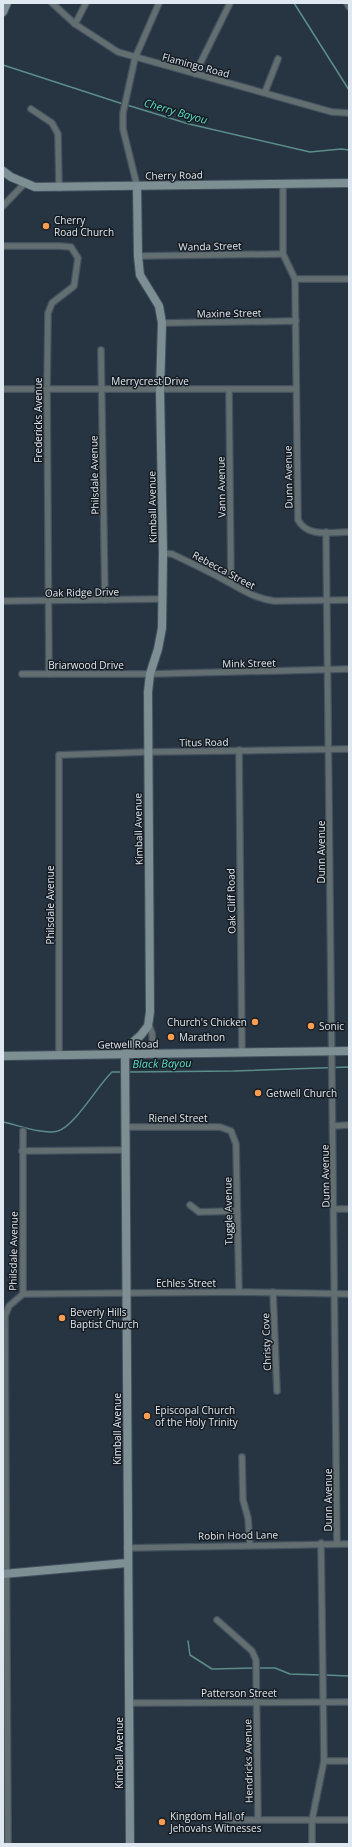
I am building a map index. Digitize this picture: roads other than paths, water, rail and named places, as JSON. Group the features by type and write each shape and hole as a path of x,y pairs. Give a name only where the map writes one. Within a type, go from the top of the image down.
{"main road":[{"path":"3,12 7,3"},
{"name":"Cherry Road","path":"3,171 36,187 59,188 349,183"},
{"name":"Kimball Avenue","path":"130,1844 127,1563 125,1055 131,1044 141,1035 148,1022 150,1012 148,692 150,674 162,628 163,553 160,390 162,323 158,306 140,275 136,186"},
{"name":"Getwell Road","path":"3,1056 349,1050"},
{"path":"5,1574 127,1563"}],"street":[{"name":"Flamingo Road","path":"52,3 75,24 109,47 135,58 265,92 332,112 349,114"},
{"path":"75,24 86,3"},
{"name":"Kimball Avenue","path":"136,186 123,129 123,112 135,58 159,3"},
{"path":"195,74 230,3"},
{"path":"347,3 349,8"},
{"path":"265,92 278,59"},
{"path":"31,109 52,123 58,134 59,188"},
{"path":"3,206 25,183"},
{"name":"Dunn Avenue","path":"283,184 283,254 295,279 298,520 302,527 310,532 326,532 328,600 331,1072 333,1126 337,1544"},
{"name":"Fredericks Avenue","path":"3,246 71,247 78,258 74,286 52,303 48,313 46,389 49,674"},
{"name":"Wanda Street","path":"138,256 283,254"},
{"path":"295,279 349,279"},
{"name":"Maxine Street","path":"162,323 296,321"},
{"name":"Philsdale Avenue","path":"102,350 104,600"},
{"name":"Merrycrest Drive","path":"3,390 296,389"},
{"name":"Vann Avenue","path":"229,390 231,583"},
{"path":"326,532 349,532"},
{"name":"Rebecca Street","path":"163,553 172,554 231,583 245,593 263,600 349,600"},
{"name":"Oak Ridge Drive","path":"3,601 162,599"},
{"name":"Mink Street","path":"150,674 349,669"},
{"name":"Briarwood Drive","path":"22,674 150,674"},
{"name":"Titus Road","path":"59,755 239,750 349,750"},
{"name":"Oak Cliff Road","path":"239,750 242,1052"},
{"name":"Philsdale Avenue","path":"59,755 59,1055"},
{"name":"Kimball Avenue","path":"148,1022 152,1033 153,1054"},
{"path":"333,1126 349,1125"},
{"name":"Rienel Street","path":"126,1127 220,1127 230,1131"},
{"name":"Philsdale Avenue","path":"8,1844 5,1810 5,1316 9,1306 22,1294 23,1131"},
{"name":"Tuggle Avenue","path":"230,1131 236,1144 239,1292"},
{"path":"22,1151 125,1150"},
{"path":"190,1204 199,1212 237,1211"},
{"path":"334,1208 349,1209"},
{"name":"Echles Street","path":"22,1294 126,1292 273,1292 349,1294"},
{"name":"Christy Cove","path":"273,1292 277,1391"},
{"path":"242,1457 242,1500 248,1518 250,1545"},
{"name":"Dunn Avenue","path":"312,1844 312,1820 324,1762 321,1543"},
{"name":"Robin Hood Lane","path":"127,1548 321,1543 349,1544"},
{"name":"Hendricks Avenue","path":"217,1620 252,1652 256,1660 258,1820"},
{"name":"Patterson Street","path":"129,1703 349,1702"},
{"path":"324,1762 349,1762"},
{"path":"226,1820 349,1820"}],"waterway":[{"path":"294,3 349,90"},
{"name":"Cherry Bayou","path":"3,65 123,104"},
{"name":"Cherry Bayou","path":"127,105 189,124 310,152 341,149 349,150"},
{"name":"Black Bayou","path":"129,1072 234,1071 349,1067"},
{"name":"Black Bayou","path":"3,1122 38,1131 58,1131 65,1128 72,1122 112,1072 123,1072"},
{"path":"188,1641 190,1655 212,1669 254,1668"},
{"path":"258,1668 275,1668 290,1674 321,1675"},
{"path":"325,1675 349,1676"}],"place":[{"name":"Cherry Road Church","path":"46,226"},
{"name":"Church's Chicken","path":"255,1022"},
{"name":"Sonic","path":"311,1026"},
{"name":"Marathon","path":"171,1037"},
{"name":"Getwell Church","path":"258,1093"},
{"name":"Beverly Hills Baptist Church","path":"62,1318"},
{"name":"Episcopal Church of the Holy Trinity","path":"147,1416"},
{"name":"Kingdom Hall of Jehovahs Witnesses","path":"162,1822"}]}
